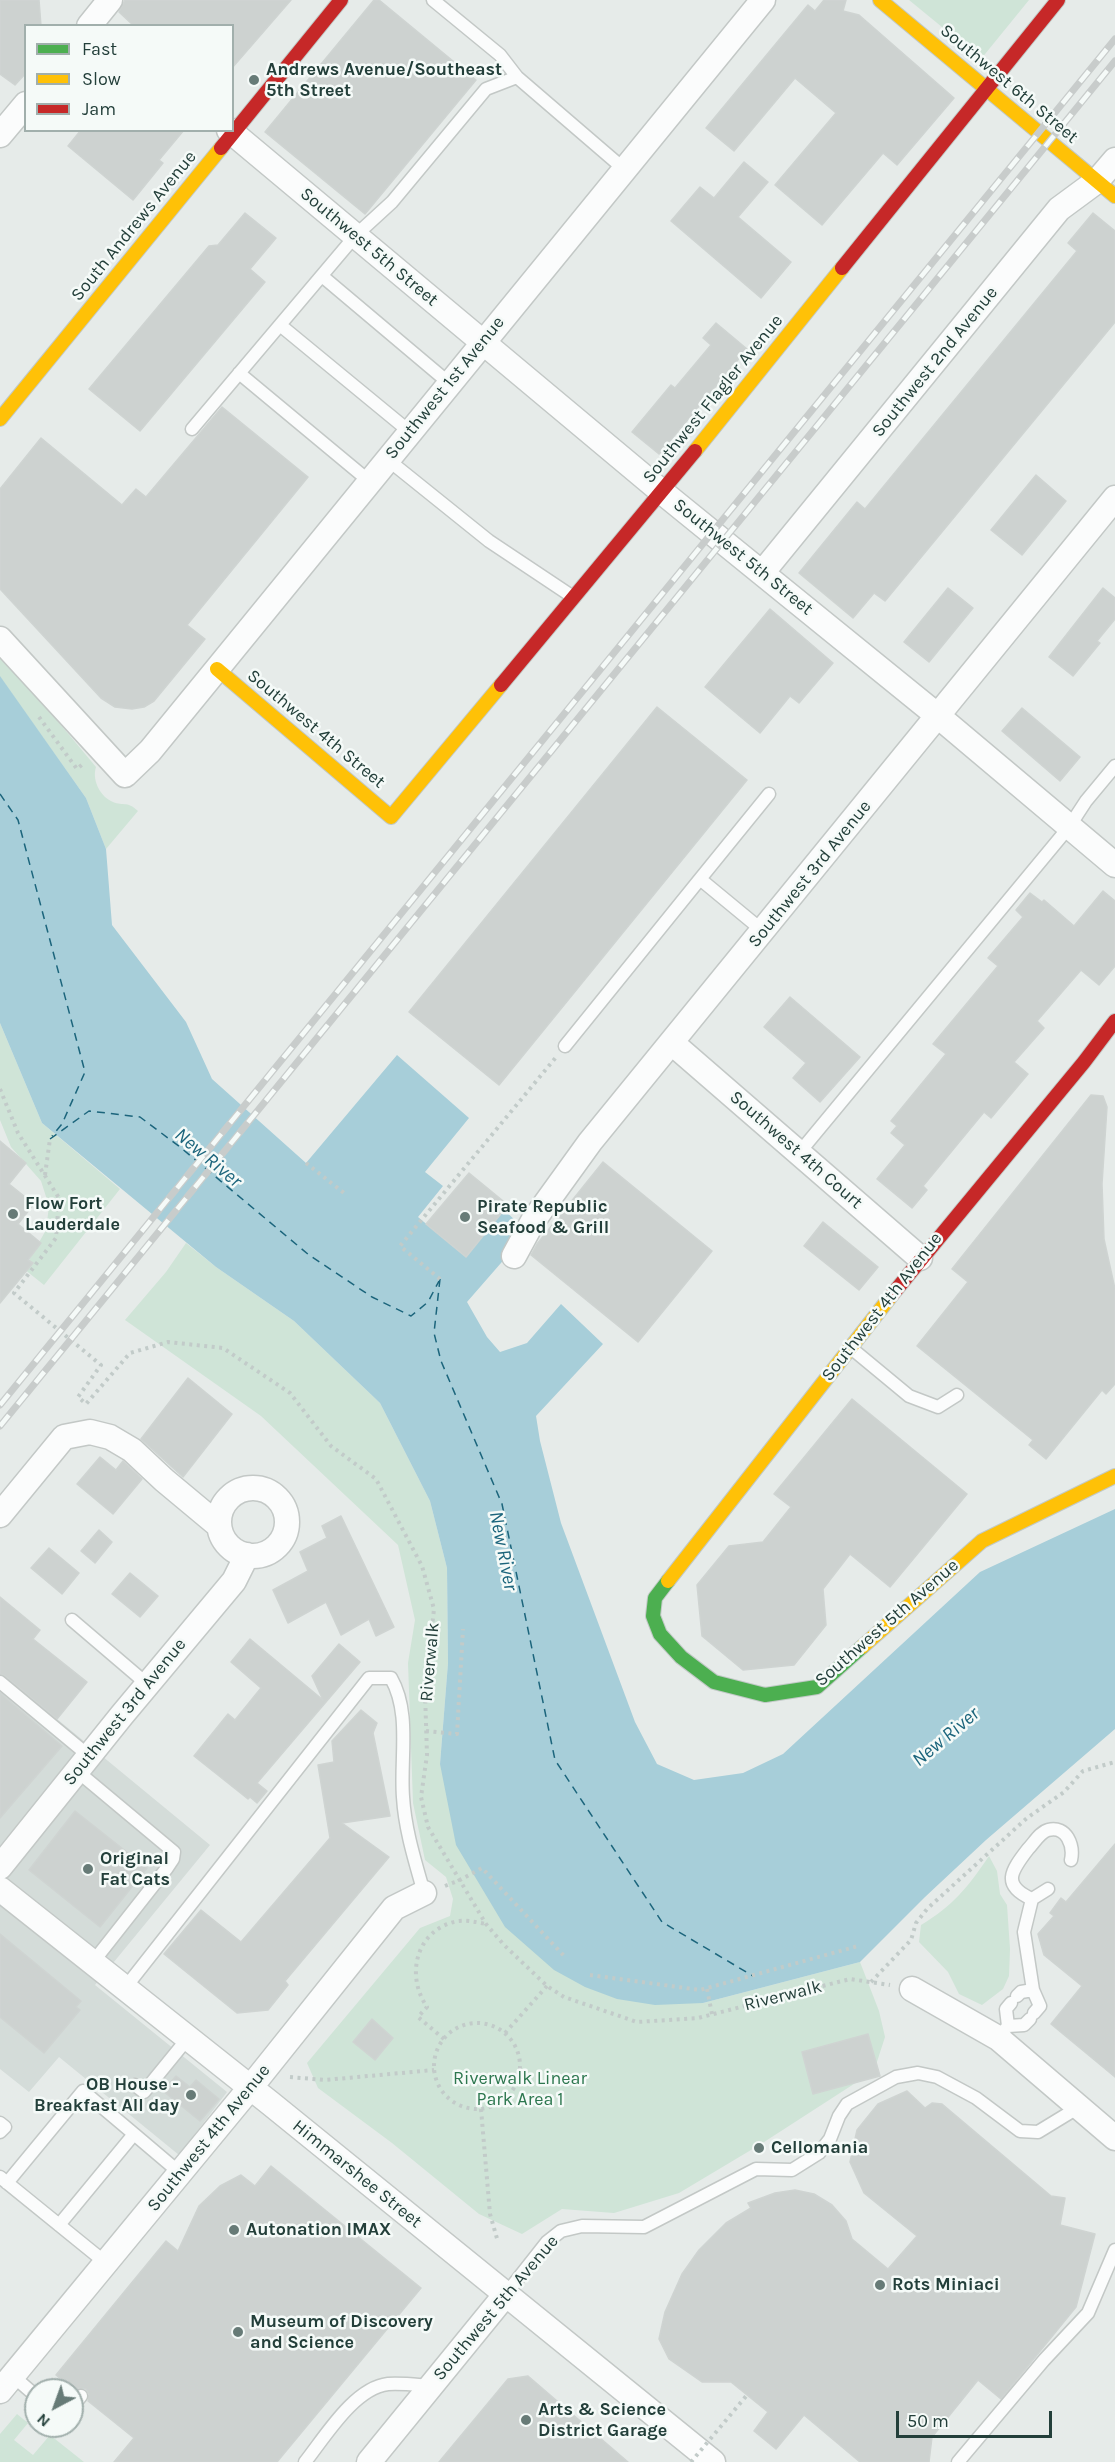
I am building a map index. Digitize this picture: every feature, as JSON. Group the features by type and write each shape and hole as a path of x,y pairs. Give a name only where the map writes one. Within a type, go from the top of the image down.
{"street":[{"path":"93,24 110,0"},
{"name":"South Andrews Avenue","path":"234,128 341,0"},
{"name":"Southwest 1st Avenue","path":"0,639 125,775 150,751 764,0"},
{"name":"Southwest 6th Street","path":"880,0 1106,189"},
{"name":"Southwest Flagler Avenue","path":"391,817 662,492 1058,0"},
{"path":"0,135 24,106"},
{"name":"South Andrews Avenue","path":"0,418 231,132"},
{"name":"Southwest 5th Street","path":"231,132 662,492 938,716 1115,865"},
{"name":"Southwest 2nd Avenue","path":"762,573 1059,209 1106,189 1115,160"},
{"name":"Southwest 3rd Avenue","path":"514,1256 533,1221 590,1142 1115,498"},
{"name":"Southwest 4th Street","path":"217,669 391,817"},
{"name":"Southwest 4th Avenue","path":"655,1598 920,1258 1050,1104 1115,1021"},
{"name":"Southwest 4th Court","path":"672,1042 920,1258"},
{"path":"0,1515 64,1437 90,1432 110,1437 132,1450 164,1480 219,1525"},
{"name":"Southwest 5th Avenue","path":"655,1598 653,1616 660,1634 681,1657 714,1682 765,1695 817,1687 982,1541 1115,1476"},
{"path":"252,1487 274,1495 286,1514 287,1525 278,1545 258,1556 246,1556 227,1545 219,1525 219,1514 224,1503 241,1489 252,1487"},
{"name":"Southwest 3rd Avenue","path":"0,1867 147,1684 234,1581 246,1556"},
{"name":"Himmarshee Street","path":"0,1888 713,2462"},
{"name":"Southwest 4th Avenue","path":"6,2384 250,2088 394,1908 424,1893"},
{"path":"912,1989 1003,2032 1078,2107 1115,2138"},
{"name":"Southwest 5th Avenue","path":"369,2462 506,2294"}],"lane":[{"path":"433,0 500,55 517,76 624,169"},
{"path":"192,429 356,235 392,202 486,89 517,76"},
{"path":"322,276 449,383"},
{"path":"280,325 410,432"},
{"path":"239,373 369,481"},
{"path":"387,459 489,541 574,597"},
{"path":"799,1153 1070,827 1086,801 1115,766"},
{"path":"565,1046 769,795"},
{"path":"700,879 763,931"},
{"path":"850,1347 909,1396 938,1407 957,1395"},
{"path":"72,1620 147,1684"},
{"path":"125,1988 369,1678 392,1678 399,1691 403,1708 403,1798 408,1836 424,1893"},
{"path":"0,1682 174,1852 173,1859 167,1868 93,1962"},
{"path":"1032,1899 1018,1893 1011,1881 1013,1868 1040,1835 1048,1830 1060,1831 1070,1839 1073,1851 1071,1860"},
{"path":"1033,1990 1021,1992 1006,2009 1003,2032 1024,2025 1040,2006 1033,1990 1024,1932 1032,1899 1048,1889"},
{"path":"135,2085 144,2092 188,2038"},
{"name":"Southwest 5th Avenue","path":"506,2294 547,2242 561,2231 582,2226 644,2227 756,2169 792,2170 819,2153 830,2139 839,2116 847,2104 896,2077 918,2073 937,2077 976,2098 1020,2131 1038,2132 1078,2107"},
{"path":"106,2263 4,2180 83,2091 180,2173"},
{"path":"0,2123 5,2127 0,2132"},
{"path":"59,2224 134,2134"},
{"path":"958,2462 1044,2360 1088,2313 1115,2250"},
{"path":"6,2384 24,2391"},
{"path":"305,2462 351,2405 367,2390 387,2384 431,2386"}],"path":[{"path":"440,1279 400,1246 565,1046"},
{"path":"0,1089 18,1134 45,1176"},
{"path":"45,1176 50,1139"},
{"path":"306,1164 344,1193"},
{"name":"Riverwalk","path":"45,1176 59,1198 56,1238 14,1293 101,1365 78,1397 86,1404 130,1353 168,1342 223,1348 290,1393 331,1446 376,1479 422,1566 434,1609 425,1692 427,1755 421,1797 428,1827 486,1924 504,1945 547,1986 564,1997 637,2022 698,2018 850,1979 912,1989"},
{"path":"426,1731 457,1734 463,1629"},
{"path":"871,1982 911,1940 916,1923 927,1909 1027,1818 1064,1792 1083,1771 1115,1762"},
{"path":"460,1880 482,1868 565,1957"},
{"path":"444,2039 418,2017 427,2007 415,1983 418,1955 429,1938 445,1926 464,1921 486,1924"},
{"path":"590,1975 690,1989 707,1989 858,1946"},
{"path":"505,2033 547,1986"},
{"path":"707,1989 712,2014"},
{"path":"478,2023 492,2026 505,2033 514,2044 519,2058 520,2072 516,2086 507,2097 495,2106 481,2109 468,2108 450,2099 437,2083 434,2070 435,2055 444,2039 464,2025 478,2023"},
{"path":"290,2077 325,2080 434,2070"},
{"path":"481,2109 490,2214 498,2242"},
{"path":"691,2462 747,2395"}],"shaded area":[{"path":"0,1672 210,1845 95,1985 227,2092 179,2155 59,2057 29,2092 0,2069"}],"green space":[{"path":"909,0 1029,0 981,59"},
{"path":"0,652 96,767 96,781 103,795 111,801 131,806 138,811 106,849 86,798 0,677"},
{"path":"0,1023 42,1123 120,1189 44,1285 24,1269 46,1230 49,1206 41,1181 11,1147 0,1120"},
{"name":"Riverwalk Linear Park Area 1","path":"186,1243 216,1267 294,1321 380,1403 430,1501 447,1568 448,1663 440,1764 703,2003 860,1962 879,2011 885,2037 874,2071 761,2144 679,2193 614,2213 562,2209 522,2234 479,2214 392,2143 318,2088 307,2063 420,1928 450,1916 453,1899 446,1877 425,1860 413,1803 408,1663 415,1620 398,1545 261,1416 125,1320 166,1272"},
{"path":"989,1856 997,1871 1000,1894 1007,1905 1009,1976 1003,1989 982,2005 959,1994 948,1972 919,1942 921,1925 942,1911 959,1895"},
{"path":"17,2414 24,2420 24,2428 14,2440 33,2455 47,2438 54,2438 84,2462 0,2462 0,2434"}],"water":[{"name":"New River","path":"0,676 86,798 106,849 112,925 186,1022 212,1079 306,1163 397,1055 469,1118 425,1172 443,1186 418,1217 466,1257 504,1210 528,1232 467,1302 487,1337 500,1352 527,1343 561,1304 603,1344 536,1416 561,1523 635,1722 657,1764 694,1780 743,1773 783,1754 980,1572 1115,1509 1115,1729 986,1840 860,1962 703,2003 655,2005 617,1999 585,1987 554,1970 505,1927 456,1845 440,1764 448,1663 447,1568 430,1501 380,1403 294,1321 216,1267 42,1123 0,1023"}],"building":[{"path":"0,0 39,0 41,24 24,24 24,75 15,85 0,74"},
{"path":"125,0 291,0 234,66 234,24 132,24 119,12"},
{"path":"374,0 379,0 476,80 365,214 265,132"},
{"path":"824,0 846,0 843,11 859,15 954,98 897,165 883,153 822,225 775,185 836,113 795,78 734,151 706,128 808,5 815,11"},
{"path":"79,132 182,132 159,160 163,163 133,200 68,146"},
{"path":"744,162 768,182 738,217 791,262 761,298 671,221 700,187 714,198"},
{"path":"245,213 276,238 250,269 265,282 140,431 89,389 209,246 218,245"},
{"path":"1093,213 1115,231 1115,322 885,601 874,593 853,618 799,573 857,502 865,509 1077,251 1068,243"},
{"path":"716,323 747,349 659,454 632,432 671,385 675,388 711,345 703,338"},
{"path":"222,407 308,477 187,625 205,639 154,701 144,707 132,709 115,707 101,698 0,589 0,489 41,438 122,505 136,489 146,497"},
{"path":"1036,475 1066,501 1022,555 991,530"},
{"path":"948,588 973,608 929,662 904,642"},
{"path":"1103,588 1115,598 1115,619 1097,641 1100,643 1073,676 1049,657"},
{"path":"770,609 833,663 799,703 790,696 760,733 705,687"},
{"path":"657,707 747,780 499,1085 409,1012"},
{"path":"1022,708 1080,757 1060,781 1002,731"},
{"path":"1103,891 1115,901 1115,966 1099,985 1081,970 1037,1021 1044,1028 1014,1062 1028,1074 991,1118 984,1112 923,1186 927,1190 912,1208 877,1179 905,1145 891,1133 897,1126 891,1121 946,1054 933,1044 998,966 988,958 1023,917 1016,910 1030,893 1042,902 1044,900 1074,926"},
{"path":"790,997 860,1057 820,1102 793,1078 806,1063 764,1027"},
{"path":"1091,1095 1103,1096 1107,1107 1102,1184 1104,1239 1115,1289 1115,1384 1106,1394 1102,1390 1046,1459 1029,1445 1033,1440 917,1346 968,1282 952,1269"},
{"name":"Flow Fort Lauderdale","path":"0,1141 26,1163 9,1184 34,1204 18,1224 41,1243 28,1260 33,1263 0,1303"},
{"path":"603,1162 712,1251 638,1342 531,1255 537,1244"},
{"name":"Pirate Republic Seafood & Grill","path":"469,1173 508,1205 466,1257 426,1224"},
{"path":"823,1222 878,1267 859,1290 804,1246"},
{"path":"188,1378 232,1414 183,1477 141,1439"},
{"path":"852,1399 967,1494 890,1587 850,1554 823,1589 826,1625 794,1665 743,1670 702,1636 697,1585 729,1546 763,1542 791,1507 774,1494"},
{"path":"100,1457 116,1470 123,1461 142,1479 113,1514 77,1484"},
{"path":"341,1516 394,1627 376,1636 369,1619 341,1635 326,1602 288,1623 273,1590 308,1571 300,1552 327,1538 322,1526"},
{"path":"99,1530 112,1542 95,1563 81,1551"},
{"path":"49,1548 79,1573 62,1594 31,1568"},
{"path":"130,1573 158,1596 140,1617 112,1594"},
{"path":"0,1597 40,1630 33,1639 87,1682 57,1719 0,1674"},
{"path":"250,1639 323,1700 312,1676 339,1644 360,1662 257,1783 267,1791 257,1803 250,1797 248,1799 194,1756 228,1714 235,1720 261,1688 231,1662"},
{"path":"0,1693 62,1746 0,1818"},
{"path":"361,1710 377,1723 373,1733 390,1816 342,1823 389,1857 285,1981 288,1985 268,2010 237,2013 164,1954 201,1910 241,1942 330,1838 318,1765 334,1762 332,1741"},
{"name":"Original Fat Cats","path":"75,1811 147,1868 100,1927 29,1870"},
{"path":"1115,1844 1115,2077 1051,2024 1082,1986 1044,1955 1038,1934 1054,1916 1050,1913 1061,1898 1066,1902"},
{"path":"0,1934 81,2001 76,2007 80,2010 44,2053 0,2017"},
{"path":"372,2019 393,2038 375,2060 353,2042"},
{"path":"868,2034 880,2076 813,2094 802,2052"},
{"name":"OB House - Breakfast All day","path":"176,2076 190,2087 196,2080 219,2099 200,2121 163,2091"},
{"name":"Rots Miniaci","path":"907,2091 925,2108 932,2103 942,2104 1051,2196 1065,2198 1060,2225 1095,2234 1076,2307 1001,2399 978,2380 932,2437 929,2462 860,2462 804,2415 776,2449 754,2431 768,2412 731,2382 702,2382 669,2359 659,2339 665,2312 682,2274 699,2250 726,2223 751,2208 748,2203 775,2193 795,2190 814,2194 832,2205 846,2221 852,2239 888,2269 917,2236 864,2193 850,2162 857,2130 878,2104"},
{"name":"Museum of Discovery and Science","path":"271,2166 421,2288 277,2462 114,2462 134,2438 88,2401 89,2394 84,2389 84,2378 60,2378 56,2375 166,2241 178,2251 199,2206 220,2186 241,2175 255,2186"},
{"name":"Arts & Science District Garage","path":"528,2376 628,2462 439,2462 508,2379"}],"ferry route":[{"path":"0,794 18,820 85,1072 62,1124 52,1136"},
{"path":"50,1139 89,1111 140,1117 180,1147 309,1255 372,1297 411,1316 428,1302 439,1281"},
{"path":"440,1279 434,1333 441,1361 502,1504 555,1760 662,1922 753,1976"}],"railway":[{"path":"0,1405 1115,39"},
{"path":"0,1426 1115,61"}],"traffic: fast":[{"path":"668,1581 655,1598 653,1616 660,1634 681,1657 714,1682 765,1695 817,1687 862,1647"}],"traffic: slow":[{"path":"880,0 1115,196"},
{"path":"0,419 221,148"},
{"path":"695,451 842,268"},
{"path":"217,669 391,817 501,685"},
{"path":"668,1581 891,1296"},
{"path":"862,1647 982,1541 1115,1476"}],"traffic: jam":[{"path":"234,132 341,0"},
{"path":"842,268 1058,0"},
{"path":"221,148 234,132"},
{"path":"501,685 695,451"},
{"path":"891,1296 1084,1062 1115,1021"}],"place":[{"name":"Andrews Avenue/Southeast 5th Street","path":"254,80"},
{"name":"Flow Fort Lauderdale","path":"13,1214"},
{"name":"Pirate Republic Seafood & Grill","path":"465,1217"},
{"name":"Original Fat Cats","path":"88,1869"},
{"name":"OB House - Breakfast All day","path":"191,2095"},
{"name":"Cellomania","path":"759,2148"},
{"name":"Autonation IMAX","path":"234,2230"},
{"name":"Rots Miniaci","path":"880,2285"},
{"name":"Museum of Discovery and Science","path":"238,2332"},
{"name":"Arts & Science District Garage","path":"526,2420"}]}
